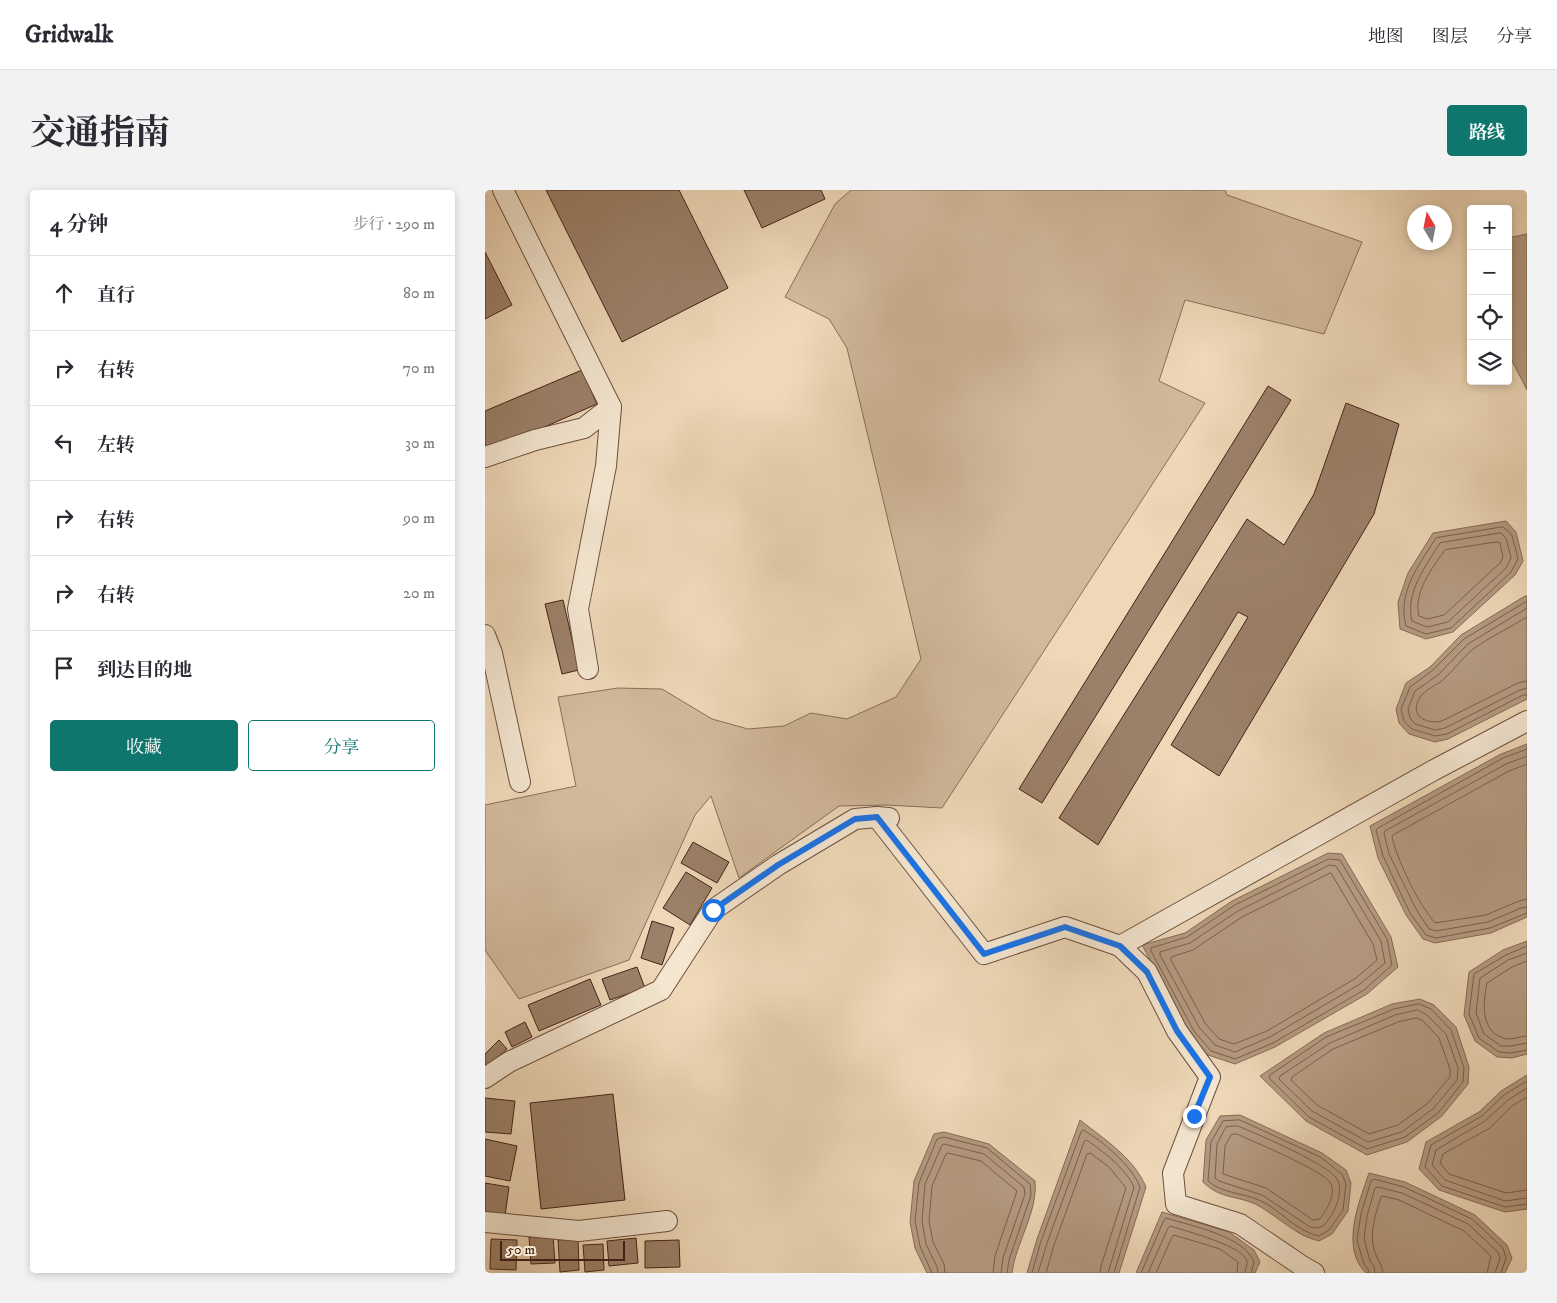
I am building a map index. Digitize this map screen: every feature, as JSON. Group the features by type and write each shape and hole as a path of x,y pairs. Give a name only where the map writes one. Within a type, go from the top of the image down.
{"street":[{"path":"503,190 611,407 606,466 578,609 588,669"},
{"path":"485,457 535,440 584,428 611,407"},
{"path":"485,635 492,653 520,782"},
{"path":"1120,946 1434,770 1527,721"},
{"path":"485,1078 509,1062 661,990 713,910 778,865 855,819 885,818 984,954 1065,927 1120,946 1147,972 1177,1031 1210,1077 1173,1173 1176,1204 1240,1224 1314,1273"},
{"path":"485,1222 579,1231 667,1221"}],"shaded area":[{"path":"851,190 1225,190 1227,195 1362,242 1324,334 1185,300 1159,381 1205,403 942,808 887,805 839,806 739,878 711,796 695,815 629,960 519,999 485,950 485,805 576,786 558,697 618,688 662,689 712,719 748,729 784,726 811,713 847,719 896,697 921,659 847,348 829,319 785,297 835,204"}],"water":[{"path":"1527,234 1527,390 1512,361 1512,237"},
{"path":"1506,521 1516,532 1523,561 1515,575 1453,632 1426,639 1400,629 1398,602 1408,573 1433,533"},
{"path":"1527,596 1527,699 1448,739 1435,742 1409,734 1399,723 1396,709 1406,683 1430,667 1461,635"},
{"path":"1527,744 1527,917 1491,933 1435,943 1423,939 1406,915 1378,858 1370,826 1501,754"},
{"path":"1328,853 1342,854 1391,937 1398,967 1367,994 1275,1047 1235,1064 1208,1055 1190,1034 1142,945 1185,933 1232,901"},
{"path":"1527,941 1527,1054 1512,1058 1497,1057 1475,1041 1464,1015 1469,972 1503,950"},
{"path":"1420,999 1434,1005 1456,1027 1469,1067 1468,1084 1442,1116 1407,1142 1367,1155 1306,1121 1260,1076 1324,1033 1392,1004"},
{"path":"1527,1075 1527,1209 1505,1212 1439,1190 1419,1169 1426,1142 1479,1112 1501,1091"},
{"path":"1240,1115 1322,1153 1346,1170 1351,1183 1348,1211 1332,1234 1319,1241 1311,1239 1295,1231 1259,1206 1223,1195 1203,1182 1206,1140 1220,1116"},
{"path":"1080,1120 1126,1158 1141,1177 1146,1187 1119,1273 1027,1273 1037,1239"},
{"path":"944,1132 989,1144 1035,1181 1035,1193 1030,1216 1014,1261 1012,1273 927,1273 915,1248 910,1222 914,1181 934,1134"},
{"path":"1369,1173 1405,1182 1475,1215 1507,1245 1512,1258 1505,1273 1366,1273 1358,1263 1354,1251 1353,1238 1357,1211"},
{"path":"1162,1212 1229,1232 1254,1250 1260,1262 1255,1273 1136,1273"}],"building":[{"path":"546,190 679,190 728,288 622,342"},
{"path":"744,190 821,190 825,199 762,228"},
{"path":"485,252 512,305 485,319"},
{"path":"582,370 597,404 485,453 485,411"},
{"path":"1268,386 1291,400 1042,803 1019,789"},
{"path":"1346,403 1399,424 1374,514 1219,776 1171,745 1248,617 1238,612 1098,845 1059,818 1247,519 1284,545 1314,494"},
{"path":"563,600 579,670 562,674 545,604"},
{"path":"693,842 729,862 717,883 681,863"},
{"path":"686,872 712,888 690,925 663,908"},
{"path":"652,921 674,928 662,965 641,958"},
{"path":"637,967 645,988 610,1000 602,979"},
{"path":"590,979 601,1005 539,1031 528,1005"},
{"path":"525,1022 532,1037 512,1047 505,1032"},
{"path":"499,1040 507,1049 488,1067 485,1064 485,1054"},
{"path":"613,1094 625,1200 541,1209 530,1103"},
{"path":"485,1098 515,1101 511,1134 485,1132"},
{"path":"485,1139 517,1146 510,1181 485,1176"},
{"path":"485,1183 509,1187 505,1216 485,1214"},
{"path":"553,1236 555,1263 531,1264 529,1237"},
{"path":"578,1238 579,1270 560,1272 558,1240"},
{"path":"636,1238 638,1263 609,1266 607,1241"},
{"path":"491,1239 517,1240 516,1270 490,1269"},
{"path":"679,1240 680,1267 645,1268 645,1241"},
{"path":"603,1244 604,1270 585,1272 583,1245"}],"route":[{"path":"713,910 778,865 855,819 877,817 984,954 1065,927 1120,946 1147,972 1177,1031 1210,1077 1194,1116"}]}
